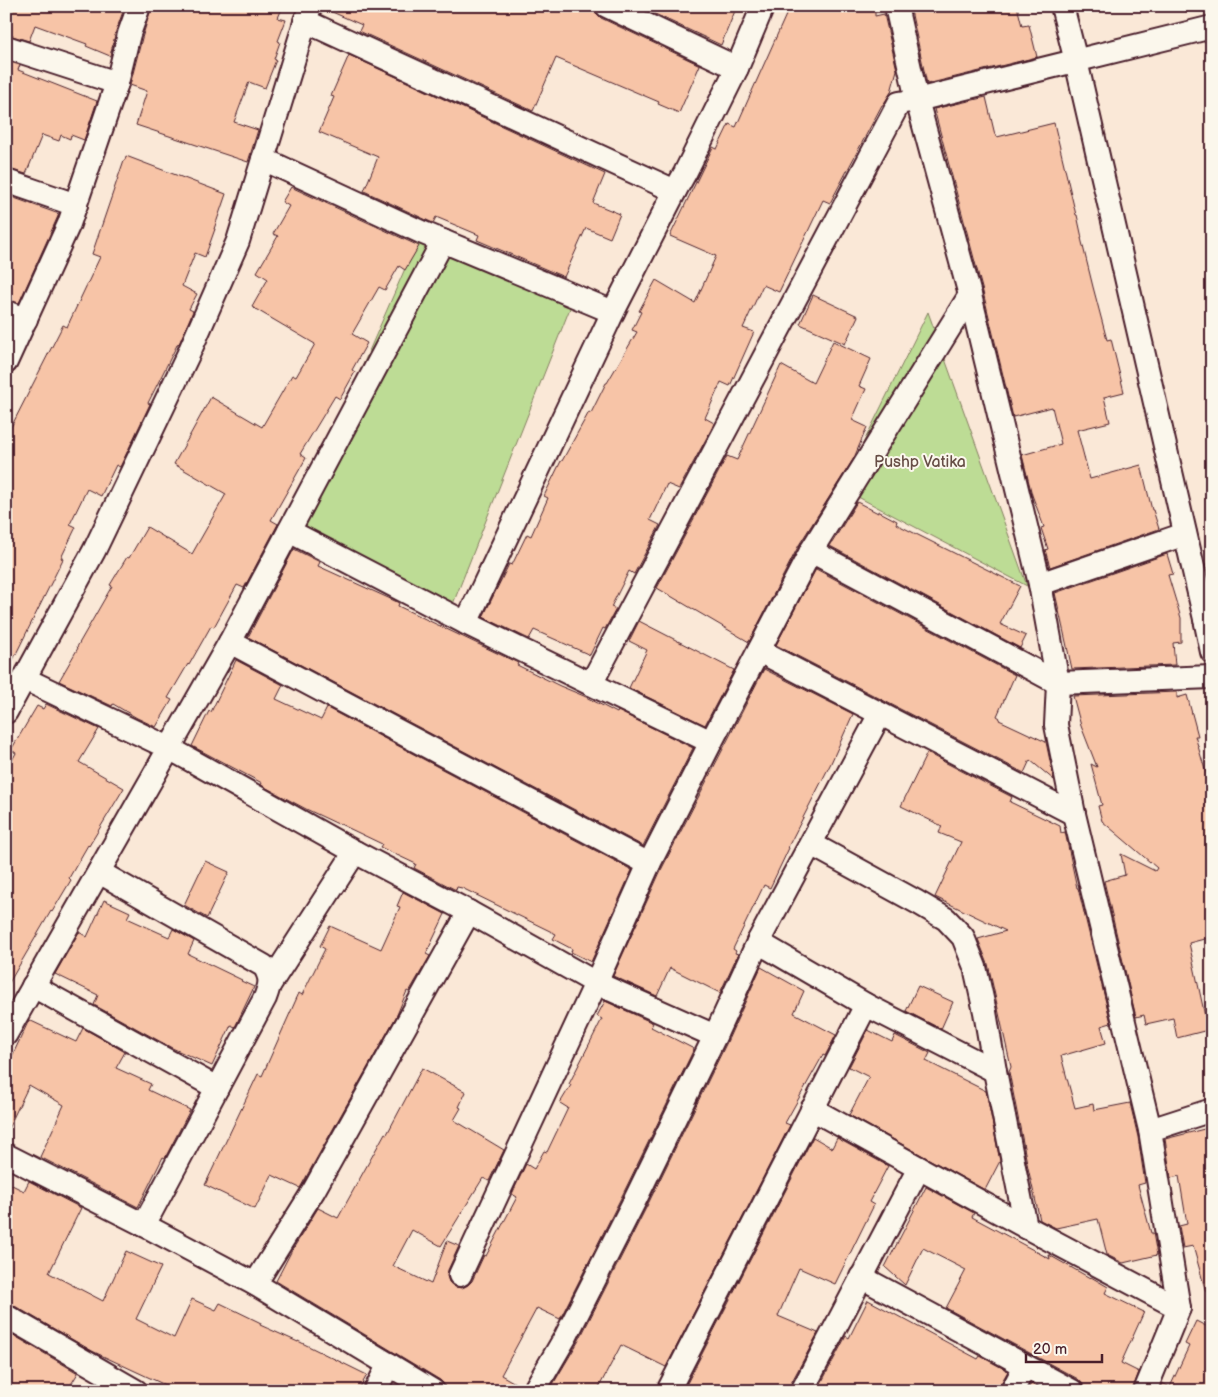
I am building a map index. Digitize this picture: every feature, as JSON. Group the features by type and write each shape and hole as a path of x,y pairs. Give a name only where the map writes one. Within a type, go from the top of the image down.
{"street":[{"path":"6,362 16,315 69,224 117,83 129,34 139,6"},
{"path":"607,6 737,68"},
{"path":"466,623 613,312 737,68 764,6"},
{"path":"896,6 916,100 970,296 1040,584 1058,683 1056,725 1074,814 1150,1130 1179,1308 1145,1391"},
{"path":"1062,6 1186,534 1208,620 1212,652"},
{"path":"6,712 94,551 188,355 238,241 308,14 675,191"},
{"path":"591,684 899,103 1212,27"},
{"path":"6,47 117,83"},
{"path":"263,159 443,241 613,312"},
{"path":"6,180 76,205"},
{"path":"6,1034 230,642 443,241"},
{"path":"460,1275 650,864 710,742 811,551 970,296"},
{"path":"289,531 466,623 710,742"},
{"path":"1040,584 1186,534"},
{"path":"811,551 1058,683 1212,677"},
{"path":"230,642 650,864"},
{"path":"759,651 1074,814"},
{"path":"25,679 169,748 596,983 715,1036"},
{"path":"534,1391 570,1327 639,1191 715,1036 758,942 880,714"},
{"path":"811,844 917,902 946,920 963,937 974,967 985,1012 1026,1227"},
{"path":"144,1225 265,998 270,984 355,852"},
{"path":"99,872 264,966 270,974 270,984"},
{"path":"255,1284 314,1190 469,912"},
{"path":"758,942 866,1005 995,1071"},
{"path":"33,986 217,1088"},
{"path":"668,1391 866,1005"},
{"path":"812,1109 1026,1227 1179,1308"},
{"path":"1150,1130 1212,1110"},
{"path":"6,1155 255,1284 433,1391"},
{"path":"802,1391 918,1168"},
{"path":"862,1277 1072,1391"},
{"path":"6,1316 136,1391"},
{"path":"374,1391 389,1364"},
{"path":"1012,1391 1026,1366"}],"green space":[{"path":"421,232 574,298 449,614 290,532"},
{"name":"Pushp Vatika","path":"928,312 1027,586 841,488"}],"building":[{"path":"6,6 125,6 110,56 86,46 87,44 35,25 29,41 6,34"},
{"path":"152,6 283,6 278,18 286,20 278,41 280,42 274,59 276,60 265,88 249,82 234,122 258,130 248,162 136,125 147,91 130,85"},
{"path":"323,6 594,6 596,13 601,18 700,65 679,113 658,104 659,102 556,58 533,111 359,31 362,25 323,8"},
{"path":"638,6 737,6 721,45"},
{"path":"790,6 875,6 875,16 884,14 897,70 891,92 882,105 830,203 823,200 779,292 763,285 743,328 754,332 730,386 721,382 705,418 714,423 712,428 679,489 667,484 650,520 660,525 634,574 629,571 611,607 616,609 605,629 603,628 590,655 534,630 529,639 483,617 509,564 512,565 527,534 531,536 548,498 544,496 561,461 637,332 632,330 641,312 639,311 656,280 695,303 716,256 670,236 713,147 717,149 729,124 736,127"},
{"path":"910,6 1017,6 1022,26 1029,25 1037,57 927,84"},
{"path":"349,55 605,174 593,203 620,214 610,238 586,228 564,277 477,240 479,235 436,217 433,223 364,191 378,157 319,132 334,97 331,96"},
{"path":"6,61 20,65 18,70 97,101 84,140 71,135 70,139 61,135 59,141 42,135 26,174 6,168"},
{"path":"986,97 997,137 1054,123 1093,287 1107,340 1111,339 1124,392 1104,397 1110,422 1077,430 1090,479 1141,465 1152,510 1159,529 1050,567 1045,550 1048,549 1041,528 1044,527 1032,495 1022,455 1061,444 1052,407 1013,417 983,292 934,109"},
{"path":"126,156 226,194 205,257 195,253 182,286 197,294 189,309 193,311 179,344 148,403 150,404 120,467 116,465 101,496 87,489 70,524 76,527 61,558 63,559 6,674 6,437 63,325 67,327 100,257 92,254"},
{"path":"291,187 419,246 405,270 399,266 385,290 379,287 352,334 367,343 352,370 355,372 340,399 335,396 300,454 306,458 271,520 278,524 244,588 237,585 214,627 211,626 168,698 172,700 156,727 113,704 112,706 59,681 112,586 110,585 147,527 192,554 226,494 174,464 211,397 262,427 292,375 296,377 315,344 252,307 268,279 257,272 278,236 273,234 289,206 282,202"},
{"path":"6,195 59,214 19,303 6,299"},
{"path":"813,295 858,316 845,344 800,324"},
{"path":"833,341 871,359 859,386 866,389 852,420 867,427 854,458 799,545 749,642 657,588 727,456 737,460 781,365 813,383"},
{"path":"857,502 897,521 896,524 1020,586 1000,624 1026,636 1020,648 830,546"},
{"path":"294,549 320,562 318,566 399,603 398,606 518,663 517,665 560,686 617,713 618,711 693,748 643,846 248,637"},
{"path":"1167,554 1173,574 1168,575 1181,618 1181,642 1173,643 1175,665 1072,669 1055,593"},
{"path":"816,569 1015,675 997,716 1000,718 999,720 1046,742 1054,780 1030,760 1024,773 776,645"},
{"path":"639,621 734,670 705,725 629,688 647,650 629,641"},
{"path":"236,660 283,685 276,699 321,720 327,708 632,870 591,962 571,952 572,949 553,939 556,934 462,888 457,887 456,890 414,868 416,864 380,847 382,844 306,809 192,746"},
{"path":"764,669 853,714 770,888 764,885 733,949 738,954 720,993 670,968 657,996 613,976 661,870"},
{"path":"1177,692 1177,698 1187,695 1198,736 1195,736 1208,780 1212,779 1212,937 1189,943 1208,1030 1177,1038 1173,1018 1146,1024 1144,1015 1136,1017 1104,881 1125,875 1121,854 1155,871 1157,868 1102,821 1098,806 1102,805 1091,764 1097,767 1081,726 1073,696"},
{"path":"46,704 99,729 79,762 124,788 88,845 69,878 71,880 6,988 6,771 16,753 11,750 37,706 43,709"},
{"path":"927,753 1012,797 1010,802 1060,826 1061,833 1065,832 1111,1023 1101,1026 1106,1043 1061,1056 1075,1108 1093,1104 1094,1110 1130,1103 1138,1137 1145,1183 1138,1185 1151,1233 1153,1233 1157,1255 1123,1263 1107,1255 1098,1219 1056,1228 1040,1220 1009,1072 1011,1067 988,964 978,939 1006,931 935,897 961,842 939,833 942,826 901,806"},
{"path":"205,861 229,872 207,918 184,905"},
{"path":"403,892 445,914 426,954 430,956 409,992 407,991 396,1017 300,1188 272,1175 255,1209 205,1185 258,1074 262,1076 299,993 302,995 325,949 320,946 330,926 381,949 400,907 397,906"},
{"path":"104,900 130,912 127,918 169,937 173,929 194,941 188,954 254,987 235,1027 231,1025 212,1066 172,1048 94,1005 98,995 55,974 79,932 87,937"},
{"path":"761,967 804,991 794,1013 836,1035 785,1123 790,1125 666,1367 621,1345 597,1391 549,1391 578,1342 647,1206 727,1042"},
{"path":"918,986 953,1002 941,1029 906,1011"},
{"path":"605,1001 653,1023 651,1027 694,1049 560,1319 537,1308 501,1375 522,1387 521,1391 446,1391 444,1384 440,1380 276,1281 318,1208 338,1218 385,1133 387,1134 422,1068 466,1092 459,1107 461,1108 454,1120 504,1150 489,1181 483,1178 441,1246 412,1230 393,1266 431,1284 447,1241 459,1246 448,1270 449,1282 455,1287 462,1288 468,1285 472,1281 484,1255 486,1256 517,1197 512,1194 526,1164 534,1169 544,1151 547,1152 568,1108 560,1103 571,1085 569,1084 602,1019 597,1016"},
{"path":"29,1020 76,1042 83,1028 125,1052 116,1068 151,1084 148,1090 190,1110 165,1158 163,1157 138,1207 40,1157 64,1105 29,1085 6,1133 6,1069"},
{"path":"868,1030 892,1042 895,1035 930,1053 926,1061 986,1091 1000,1161 985,1190 849,1115 869,1077 849,1067"},
{"path":"1212,1127 1212,1291 1206,1292 1193,1246 1183,1248 1179,1226 1187,1224 1179,1176 1171,1178 1165,1139"},
{"path":"813,1137 832,1148 837,1138 888,1166 869,1202 874,1205 835,1284 799,1268 791,1286 778,1316 818,1333 790,1385 789,1391 683,1391"},
{"path":"29,1181 81,1208 49,1273 103,1301 126,1251 161,1267 136,1319 174,1338 192,1299 216,1310 220,1303 261,1323 260,1325 298,1341 367,1375 358,1391 178,1391 92,1351 13,1305 6,1303 6,1182 24,1191"},
{"path":"926,1187 974,1213 972,1217 1050,1259 1049,1255 1091,1277 1108,1287 1105,1293 1144,1312 1121,1363 1139,1372 1132,1391 1085,1391 1078,1379 946,1308 966,1270 923,1248 905,1285 885,1267"},
{"path":"868,1300 978,1359 980,1356 1008,1371 1000,1385 999,1391 817,1391 846,1336 849,1338"},
{"path":"1196,1321 1212,1329 1212,1391 1159,1391 1162,1383 1170,1387 1189,1346 1185,1344"},
{"path":"6,1331 78,1373 67,1391 6,1391"},
{"path":"1031,1384 1044,1391 1027,1391"}]}
